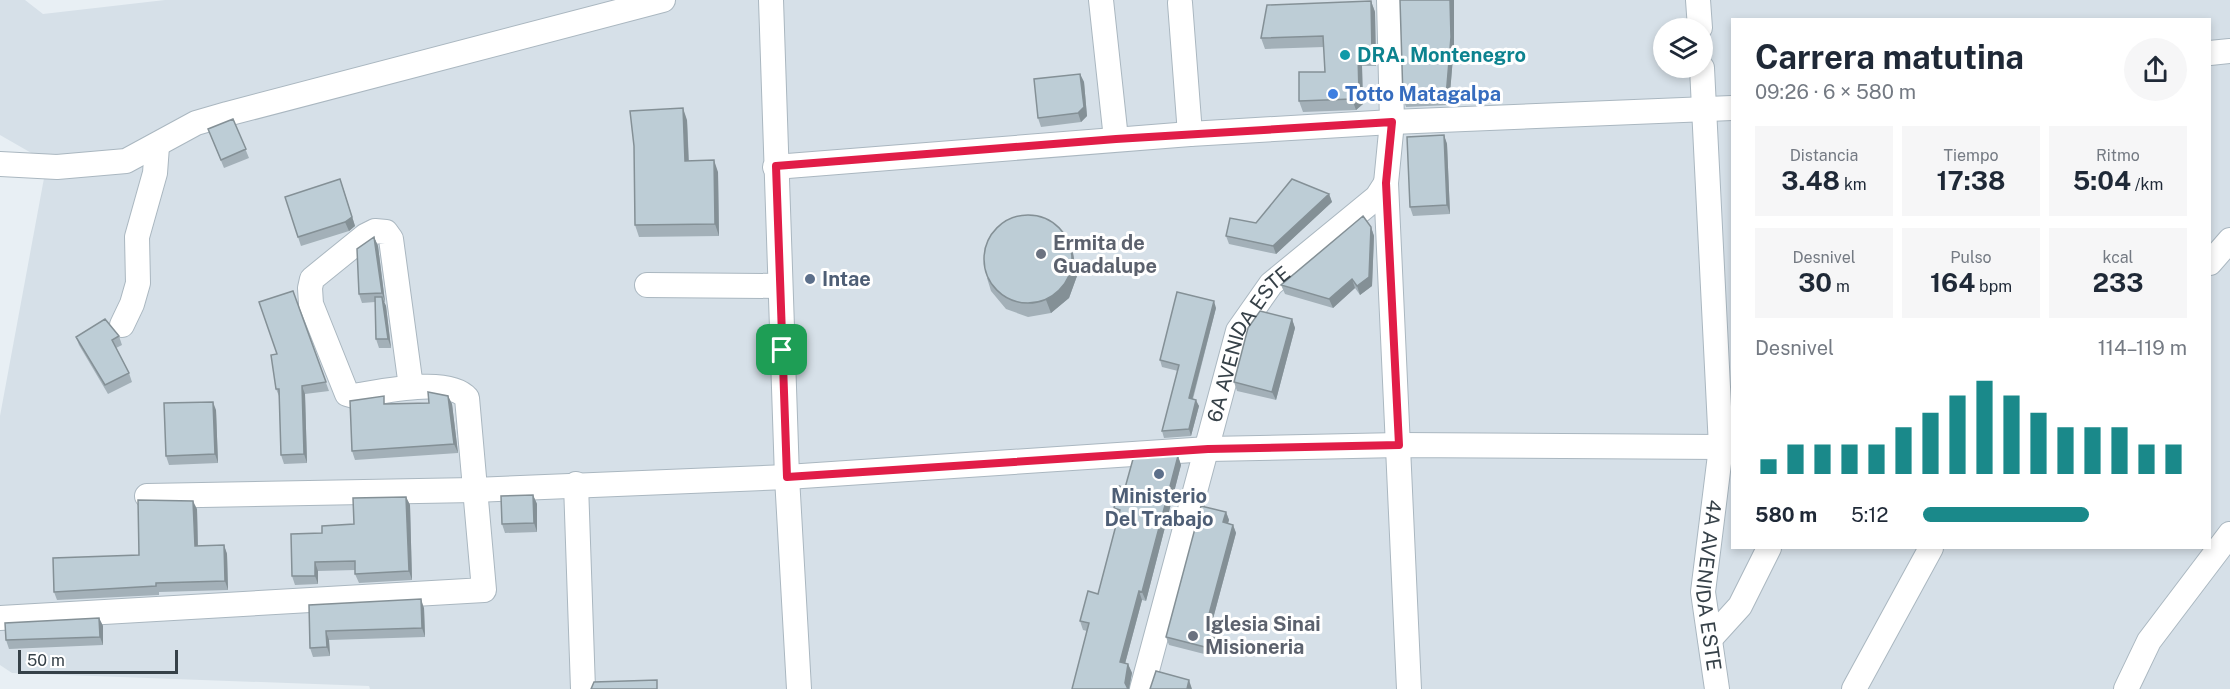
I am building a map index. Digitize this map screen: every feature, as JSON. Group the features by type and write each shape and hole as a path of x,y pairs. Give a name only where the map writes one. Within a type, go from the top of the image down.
{"street":[{"path":"0,164 57,167 114,163 139,157 196,123 663,0"},
{"path":"771,0 779,286 799,689"},
{"path":"1101,0 1116,139"},
{"path":"1389,0 1392,122 1386,183 1409,689"},
{"path":"1698,0 1699,18"},
{"path":"1180,3 1190,134"},
{"path":"2211,53 2230,51"},
{"path":"1702,78 1704,109"},
{"path":"776,166 1190,134 1392,122 1731,108"},
{"name":"4A AVENIDA ESTE","path":"1704,109 1721,447 1703,592 1717,689"},
{"path":"122,325 132,304 138,283 137,237 155,173 157,146"},
{"name":"6A AVENIDA ESTE","path":"1142,689 1238,332 1270,284 1377,197 1386,183"},
{"path":"0,618 484,590 466,398 461,391 453,388 411,387 354,396 347,394 311,304 312,279 365,236 375,231 386,232 391,239 411,387"},
{"path":"2211,262 2230,240"},
{"path":"647,285 779,286"},
{"path":"147,496 474,490 787,477 1208,449 1399,445 1721,447"},
{"path":"576,484 583,689"},
{"path":"2126,689 2149,641 2230,534"},
{"path":"1710,639 1740,606 1768,549"},
{"path":"1854,689 1930,549"}],"shaded area":[{"path":"0,0 25,0 43,14 165,0 2230,0 2230,689 370,689 369,686 12,673 0,665 0,416 47,162 0,135"}],"building":[{"path":"1400,0 1450,0 1451,37 1446,97 1403,98"},
{"path":"1371,1 1372,55 1358,55 1359,93 1352,99 1299,101 1299,72 1325,72 1323,36 1261,38 1267,5"},
{"path":"1080,74 1084,107 1078,113 1038,118 1034,79"},
{"path":"683,108 685,161 714,160 715,224 635,225 634,146 630,111"},
{"path":"233,119 246,149 221,160 208,129"},
{"path":"1444,135 1447,205 1410,207 1407,137"},
{"path":"340,179 352,217 345,222 298,237 285,197"},
{"path":"1292,179 1329,194 1273,246 1226,236 1230,218 1256,223"},
{"path":"1028,215 1045,219 1059,228 1068,242 1072,259 1068,276 1059,290 1045,299 1028,303 1011,299 997,290 988,276 984,259 988,242 997,228 1011,219"},
{"path":"1363,216 1371,227 1369,277 1357,286 1352,279 1329,299 1281,285"},
{"path":"374,237 382,293 359,294 357,249"},
{"path":"293,291 326,382 302,386 304,454 281,455 279,389 276,389 271,355 277,354 259,302"},
{"path":"1177,292 1214,301 1189,398 1196,400 1189,429 1162,431 1179,365 1160,360"},
{"path":"375,297 382,297 388,339 376,339"},
{"path":"1260,311 1292,319 1272,392 1234,382 1248,328"},
{"path":"105,319 119,336 112,340 129,373 105,385 76,337"},
{"path":"428,392 448,396 454,444 352,451 350,401 384,396 384,404 429,403"},
{"path":"213,402 215,454 166,456 164,403"},
{"path":"1178,456 1142,592 1139,591 1120,662 1128,664 1125,683 1128,689 1072,689 1089,623 1080,621 1088,591 1098,594 1120,510 1114,508 1119,486 1125,488 1133,459"},
{"path":"533,495 534,523 502,524 501,496"},
{"path":"406,497 409,571 355,574 355,561 315,562 315,576 292,576 291,534 322,533 322,526 354,524 353,498"},
{"path":"138,500 193,501 195,546 224,545 225,581 156,583 156,586 54,592 53,558 139,555"},
{"path":"1201,506 1226,512 1223,522 1233,525 1208,618 1216,620 1209,648 1166,637"},
{"path":"421,599 422,628 326,631 327,647 310,648 309,605"},
{"path":"99,618 100,637 6,640 5,623"},
{"path":"1156,671 1189,680 1187,689 1150,689"},
{"path":"657,680 657,689 591,689 594,682"}],"place":[{"name":"DRA. Montenegro","path":"1345,55"},
{"name":"Totto Matagalpa","path":"1333,94"},
{"name":"Ermita de Guadalupe","path":"1041,254"},
{"name":"Intae","path":"810,279"},
{"name":"Ministerio Del Trabajo","path":"1159,474"},
{"name":"Iglesia Sinai Misioneria","path":"1193,636"}],"route":[{"path":"1392,122 1386,183 1399,445 1208,449 787,477 782,350 776,166 1116,139 1392,122"}]}
